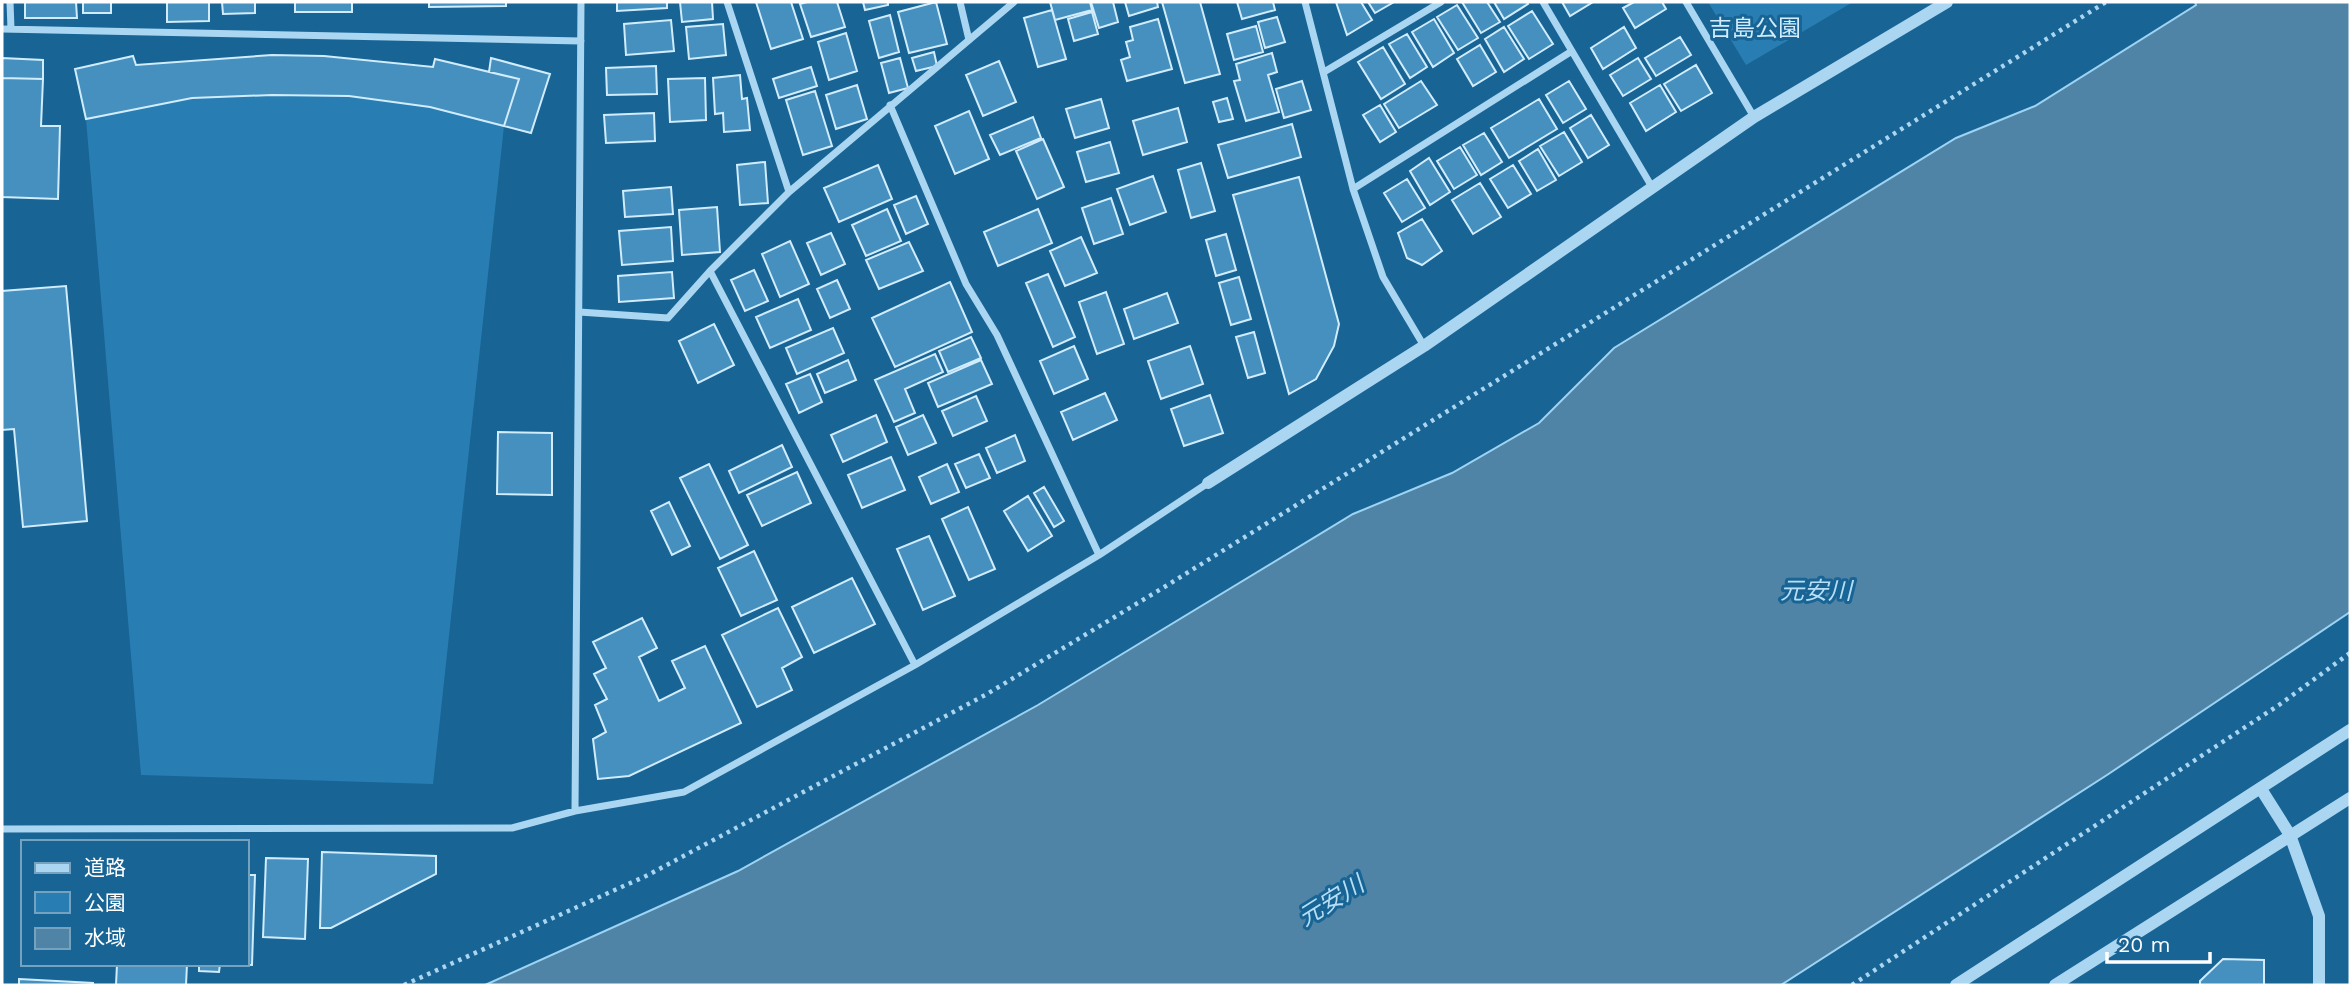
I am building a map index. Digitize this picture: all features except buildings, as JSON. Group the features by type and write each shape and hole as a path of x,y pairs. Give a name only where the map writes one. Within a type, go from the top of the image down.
{"street":[{"path":"10,2 6,29 581,41"},
{"path":"575,811 582,2"},
{"path":"727,2 789,192"},
{"path":"960,2 969,40"},
{"path":"579,312 668,318 710,271 789,192 1014,2"},
{"path":"1305,2 1353,189 1383,277 1424,346"},
{"path":"1324,72 1441,2"},
{"path":"1543,2 1652,187"},
{"path":"1686,2 1754,117"},
{"path":"2,829 512,828 575,811 684,792 915,665 1099,555 1424,346 1754,117 1947,2"},
{"path":"1353,189 1572,51"},
{"path":"890,105 966,284 997,335 1099,555"},
{"path":"710,271 915,665"},
{"path":"1956,985 2350,730"},
{"path":"2261,789 2290,835 2319,916 2319,985"},
{"path":"2055,985 2350,798"}],"path":[{"path":"404,985 646,876 987,694 1166,586 2106,2"},
{"path":"1852,985 2279,705 2350,653"}],"green space":[{"name":"吉島公園","path":"1708,2 1853,2 1746,65"},
{"path":"349,96 430,107 504,126 433,784 141,775 86,119 192,98"}],"water":[{"name":"元安川","path":"2195,2 2350,2 2350,612 2107,775 1781,985 485,985 738,871 1038,705 1353,514 1452,473 1539,423 1614,348 1956,138 2035,106 2196,5"}]}
